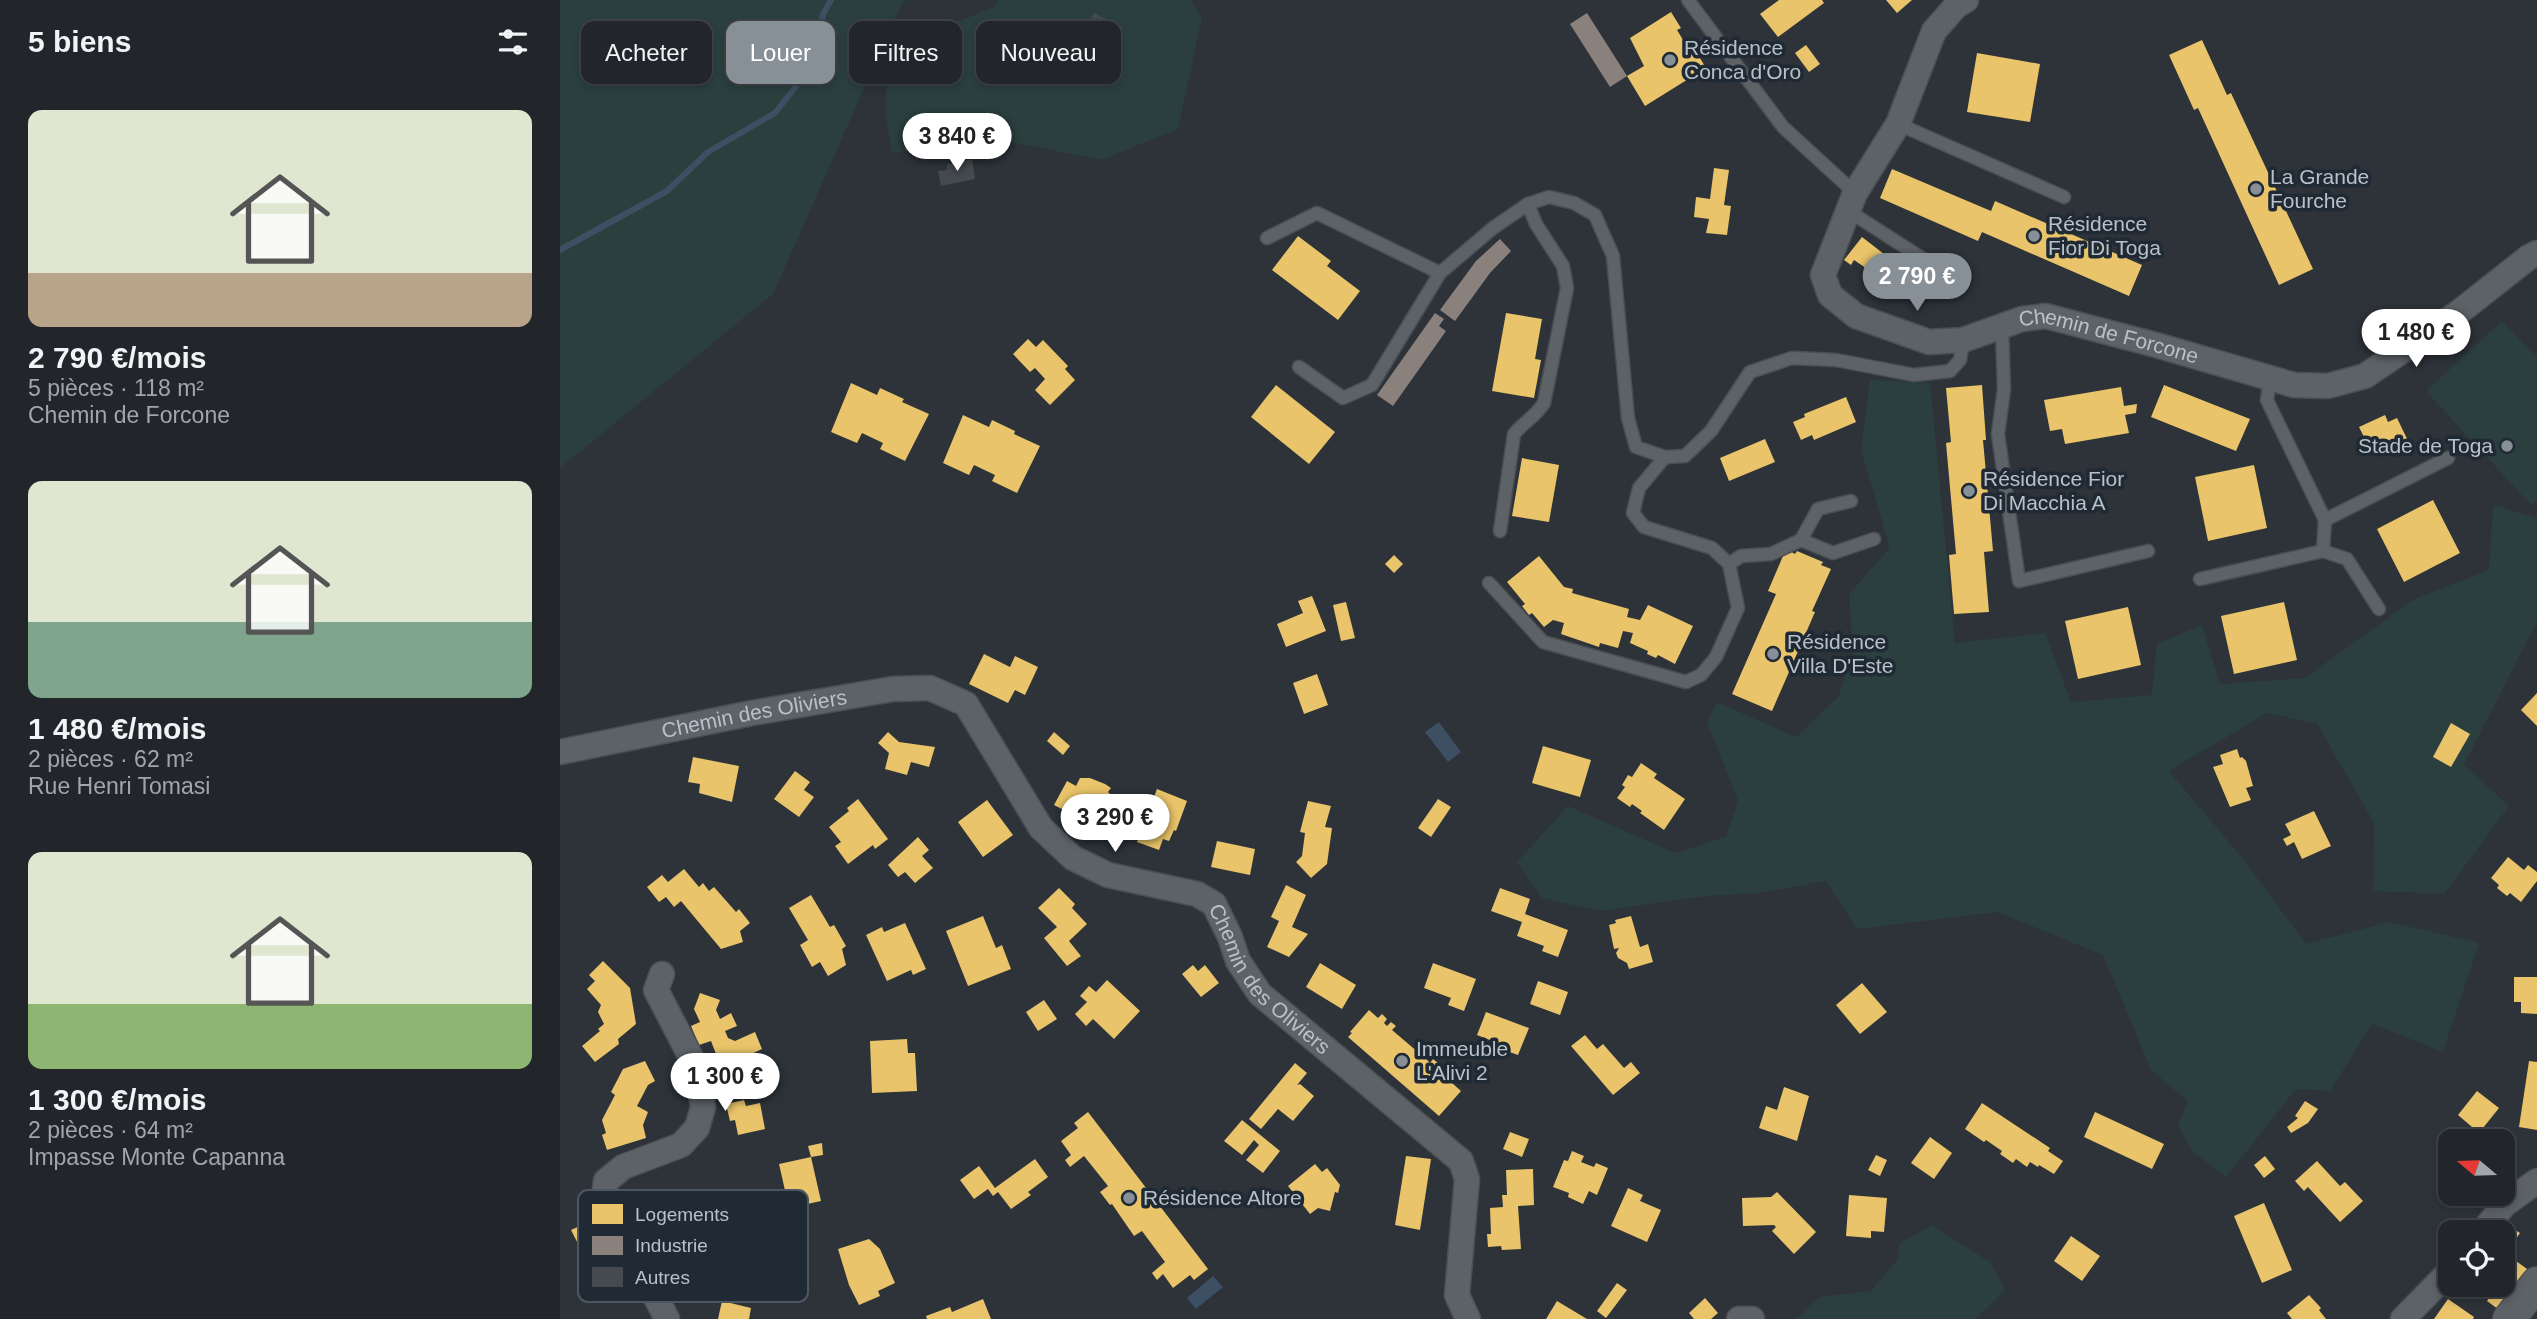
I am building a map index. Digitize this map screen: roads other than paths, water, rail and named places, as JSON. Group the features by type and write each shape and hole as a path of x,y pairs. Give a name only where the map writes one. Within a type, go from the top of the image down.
{"street":[{"name":"Chemin de Forcone","path":"1966,0 1956,6 1934,31 1898,124 1851,201 1823,275 1830,295 1856,316 1929,342 1963,340 2022,319 2046,316 2294,385 2328,386 2365,376 2458,313 2537,253"},
{"name":"Chemin des Oliviers","path":"560,752 752,713 893,689 930,688 966,704 1041,828 1073,858 1108,876 1197,894 1214,904 1230,937 1237,961 1260,994 1461,1161 1468,1179 1457,1295 1468,1319"},
{"path":"605,1190 606,1181 623,1167 681,1146 697,1128 703,1107 695,1067 656,990 662,974"},
{"path":"2492,1220 2505,1204 2537,1181"},
{"path":"2403,1319 2438,1283"},
{"path":"2509,1319 2537,1283"},
{"path":"658,1302 667,1319"},
{"path":"1739,1319 1752,1319"}],"lane":[{"path":"1688,0 1783,127 1851,201 1956,279"},
{"path":"1898,124 2064,197"},
{"path":"1299,367 1343,398 1372,385 1440,273 1493,228 1528,204 1549,197 1574,203 1595,215 1613,256 1628,418 1636,447 1665,457 1685,456 1711,431 1750,372 1792,358 1836,360 1914,375 1950,371 1960,360 1963,340"},
{"path":"1500,531 1514,434 1525,421 1537,415 1544,403 1567,288 1563,266 1536,224 1528,204"},
{"path":"1267,238 1317,213 1440,273"},
{"path":"2002,328 2004,389 1998,434 2019,581 2148,551"},
{"path":"2270,379 2267,400 2325,520 2323,551"},
{"path":"1489,583 1543,642 1686,682 1701,675 1716,657 1738,608 1728,564 1712,548 1644,527 1633,513 1639,488 1665,457"},
{"path":"2325,520 2448,458"},
{"path":"1728,564 1741,556 1771,554 1801,540 1818,509 1852,500"},
{"path":"1801,540 1833,553 1874,540"},
{"path":"2200,579 2323,551 2347,559 2379,609"}],"water":[{"path":"1439,722 1461,752 1448,762 1425,732"},
{"path":"1213,1276 1223,1287 1196,1309 1187,1298"}],"waterway":[{"path":"560,250 667,191 708,152 775,113 811,67 823,14 831,0"}],"place":[{"name":"Résidence Conca d'Oro","path":"1670,60"},
{"name":"La Grande Fourche","path":"2256,189"},
{"name":"Résidence Fior Di Toga","path":"2034,236"},
{"name":"Stade de Toga","path":"2507,446"},
{"name":"Résidence Fior Di Macchia A","path":"1969,491"},
{"name":"Résidence Villa D'Este","path":"1773,654"},
{"name":"Immeuble L'Alivi 2","path":"1402,1061"},
{"name":"Résidence Altore","path":"1129,1198"}]}
